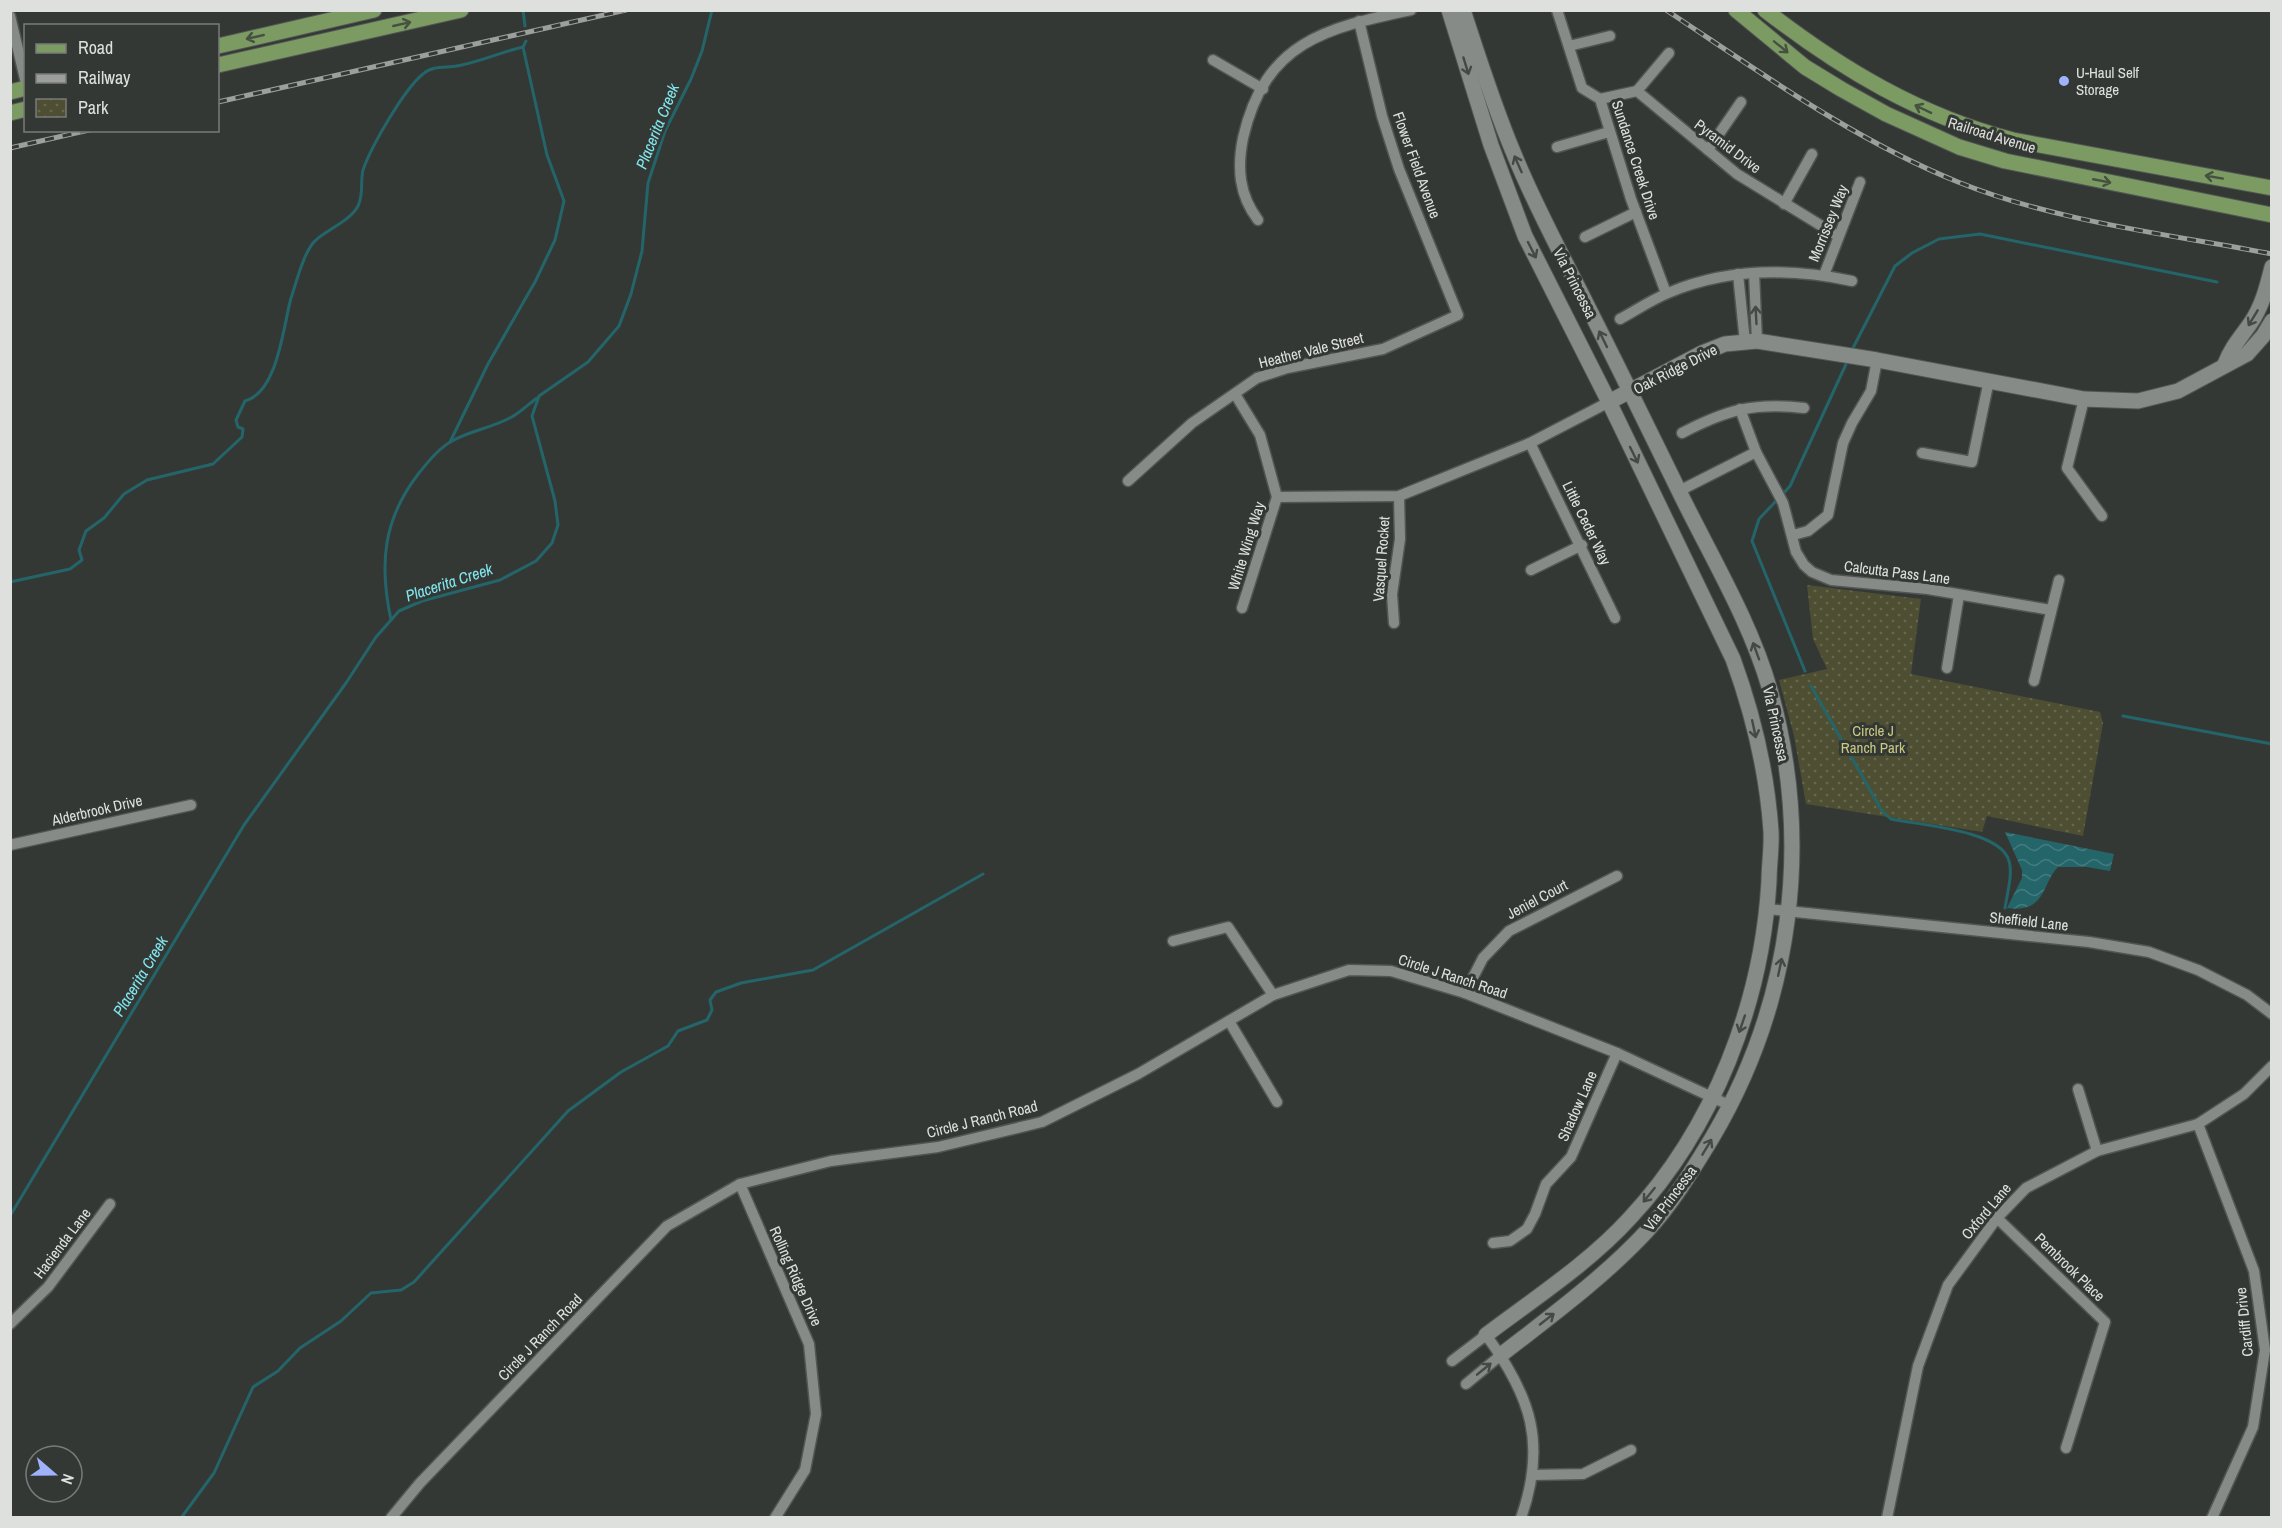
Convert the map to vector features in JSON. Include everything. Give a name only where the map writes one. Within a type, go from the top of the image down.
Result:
[{"type":"main road","points":[[219,46],[374,10]]},
{"type":"main road","points":[[219,65],[461,10]]},
{"type":"main road","name":"Railroad Avenue","points":[[1736,10],[1805,67],[1886,114],[1959,147],[2005,161],[2271,216]]},
{"type":"main road","name":"Railroad Avenue","points":[[1765,10],[1867,82],[1929,112],[1975,130],[2013,140],[2271,188]]},
{"type":"main road","points":[[286,50],[291,40],[349,25],[357,14]]},
{"type":"street","points":[[1258,220],[1245,203],[1240,180],[1240,151],[1249,114],[1276,65],[1298,47],[1324,32],[1359,21],[1411,10]]},
{"type":"street","name":"Via Princessa","points":[[1449,10],[1491,145],[1517,216],[1715,617],[1747,698],[1765,786],[1771,833],[1767,909],[1759,965],[1749,1004],[1712,1097],[1663,1178],[1630,1219],[1576,1268],[1452,1361]]},
{"type":"street","name":"Via Princessa","points":[[1463,10],[1513,153],[1535,203],[1630,391],[1752,642],[1770,691],[1791,811],[1789,910],[1781,959],[1763,1030],[1731,1106],[1672,1200],[1645,1233],[1590,1284],[1466,1384]]},
{"type":"street","name":"Sundance Creek Drive","points":[[1557,10],[1569,46],[1573,68],[1582,88],[1600,99],[1636,212],[1666,293]]},
{"type":"street","points":[[10,16],[24,75]]},
{"type":"street","name":"Flower Field Avenue","points":[[1359,21],[1382,116],[1399,169],[1458,315]]},
{"type":"street","points":[[1569,46],[1610,36]]},
{"type":"street","points":[[1600,99],[1637,91],[1668,53]]},
{"type":"street","points":[[1213,60],[1263,89]]},
{"type":"street","name":"Pyramid Drive","points":[[1637,91],[1737,174],[1838,236]]},
{"type":"street","points":[[1708,150],[1741,102]]},
{"type":"street","points":[[1557,147],[1609,132]]},
{"type":"street","points":[[1784,204],[1812,154]]},
{"type":"street","name":"Morrissey Way","points":[[1824,275],[1860,182]]},
{"type":"street","points":[[1585,237],[1636,212]]},
{"type":"street","name":"Oak Ridge Drive","points":[[2225,364],[2232,346],[2250,324],[2261,305],[2271,267]]},
{"type":"street","points":[[1620,319],[1666,293],[1716,277],[1772,271],[1824,275],[1852,281]]},
{"type":"street","points":[[1751,341],[1754,273]]},
{"type":"street","points":[[1738,274],[1751,341]]},
{"type":"street","name":"Heather Vale Street","points":[[1128,482],[1192,423],[1257,378],[1287,368],[1383,349],[1458,315]]},
{"type":"street","name":"Oak Ridge Drive","points":[[1277,497],[1399,496],[1530,443],[1702,353],[1725,344],[1751,341],[1877,360],[2084,399],[2116,401],[2156,398],[2204,379],[2225,364],[2247,354],[2263,336],[2271,321]]},
{"type":"street","points":[[1793,535],[1808,531],[1828,515],[1843,443],[1870,391],[1877,360]]},
{"type":"street","points":[[1922,453],[1972,462],[1989,380]]},
{"type":"street","name":"White Wing Way","points":[[1235,394],[1260,435],[1277,497],[1242,608]]},
{"type":"street","points":[[2084,399],[2067,468],[2102,516]]},
{"type":"street","points":[[1682,433],[1718,414],[1740,409],[1773,404],[1804,408]]},
{"type":"street","name":"Calcutta Pass Lane","points":[[1740,409],[1756,452],[1783,504],[1796,552],[1804,565],[1812,572],[1831,580],[1959,595],[2051,610]]},
{"type":"street","name":"Little Ceder Way","points":[[1530,443],[1616,618]]},
{"type":"street","points":[[1679,491],[1756,452]]},
{"type":"street","name":"Vasquel Rocket","points":[[1394,623],[1392,594],[1400,539],[1399,496]]},
{"type":"street","points":[[1531,570],[1582,545]]},
{"type":"street","points":[[2034,681],[2059,579]]},
{"type":"street","points":[[1947,668],[1959,595]]},
{"type":"street","name":"Alderbrook Drive","points":[[10,845],[191,805]]},
{"type":"street","name":"Jeniel Court","points":[[1465,993],[1483,958],[1509,931],[1617,876]]},
{"type":"street","name":"Sheffield Lane","points":[[1767,909],[2089,942],[2149,952],[2198,970],[2247,995],[2271,1014]]},
{"type":"street","points":[[1173,941],[1227,927],[1273,995]]},
{"type":"street","name":"Circle J Ranch Road","points":[[391,1518],[420,1483],[667,1226],[740,1184],[831,1161],[938,1147],[1042,1122],[1138,1074],[1273,995],[1349,970],[1391,971],[1465,993],[1617,1053],[1731,1106]]},
{"type":"street","points":[[1228,1021],[1277,1102]]},
{"type":"street","name":"Shadow Lane","points":[[1493,1243],[1510,1240],[1527,1229],[1546,1184],[1571,1157],[1617,1053]]},
{"type":"street","name":"Oxford Lane","points":[[1887,1518],[1918,1366],[1948,1285],[1997,1218],[2026,1188],[2097,1151],[2198,1124],[2244,1094],[2271,1066]]},
{"type":"street","points":[[2078,1089],[2097,1151]]},
{"type":"street","name":"Cardiff Drive","points":[[2198,1124],[2254,1271],[2265,1350],[2253,1427],[2212,1518]]},
{"type":"street","name":"Rolling Ridge Drive","points":[[740,1184],[809,1344],[814,1422],[804,1470],[775,1518]]},
{"type":"street","name":"Hacienda Lane","points":[[10,1324],[48,1287],[110,1204]]},
{"type":"street","name":"Pembrook Place","points":[[1997,1218],[2105,1322],[2066,1448]]},
{"type":"street","points":[[1486,1335],[1501,1355],[1523,1394],[1532,1427],[1532,1475],[1521,1518]]},
{"type":"street","points":[[1532,1475],[1583,1474],[1631,1450]]},
{"type":"green space","name":"Circle J Ranch Park","points":[[1807,585],[1921,599],[1911,674],[2100,712],[2103,723],[2083,836],[1987,816],[1982,832],[1806,804],[1794,736],[1779,680],[1827,669],[1813,639]]},
{"type":"water","points":[[2005,832],[2114,854],[2110,871],[2087,867],[2058,867],[2036,902],[2020,909],[2007,908],[2022,878],[2022,870]]},
{"type":"waterway","points":[[523,10],[525,26]]},
{"type":"waterway","name":"Placerita Creek","points":[[10,1216],[244,825],[346,683],[376,637],[399,611],[422,601],[500,580],[536,561],[552,543],[558,525],[555,501],[532,416],[539,396],[588,362],[619,326],[631,294],[642,251],[648,183],[665,131],[702,51],[712,10]]},
{"type":"waterway","points":[[10,582],[70,569],[82,560],[79,550],[86,531],[104,518],[124,494],[147,480],[213,464],[242,437],[243,429],[238,427],[236,420],[245,401],[256,395],[272,372],[282,341],[291,298],[308,251],[316,240],[350,216],[358,206],[363,170],[367,160],[380,133],[407,92],[415,81],[431,69],[474,62],[523,47],[526,41]]},
{"type":"waterway","points":[[450,442],[488,364],[535,282],[555,240],[564,201],[547,155],[523,47]]},
{"type":"waterway","points":[[1852,350],[1895,266],[1912,253],[1939,239],[1980,234],[2217,282]]},
{"type":"waterway","points":[[1782,495],[1790,486],[1847,362]]},
{"type":"waterway","points":[[391,620],[385,580],[387,543],[391,525],[407,490],[430,460],[447,444],[459,437],[508,419],[537,398]]},
{"type":"waterway","points":[[1777,500],[1759,519],[1752,541],[1805,671]]},
{"type":"waterway","points":[[1811,686],[1882,811],[1891,819],[1976,836],[1991,842],[2003,851],[2009,861],[2010,872],[2005,908]]},
{"type":"waterway","points":[[2123,716],[2272,744]]},
{"type":"waterway","points":[[181,1518],[214,1473],[253,1387],[278,1371],[300,1348],[341,1321],[371,1293],[401,1290],[414,1282],[568,1111],[621,1072],[668,1046],[678,1031],[707,1020],[712,1010],[710,1000],[716,992],[741,983],[813,970],[983,874]]},
{"type":"railway","points":[[219,102],[626,10]]},
{"type":"railway","points":[[1666,10],[1808,104],[1882,146],[1958,182],[1996,196],[2073,217],[2272,254]]},
{"type":"railway","points":[[10,148],[80,132]]},
{"type":"place","name":"U-Haul Self Storage","points":[[2064,81]]}]
